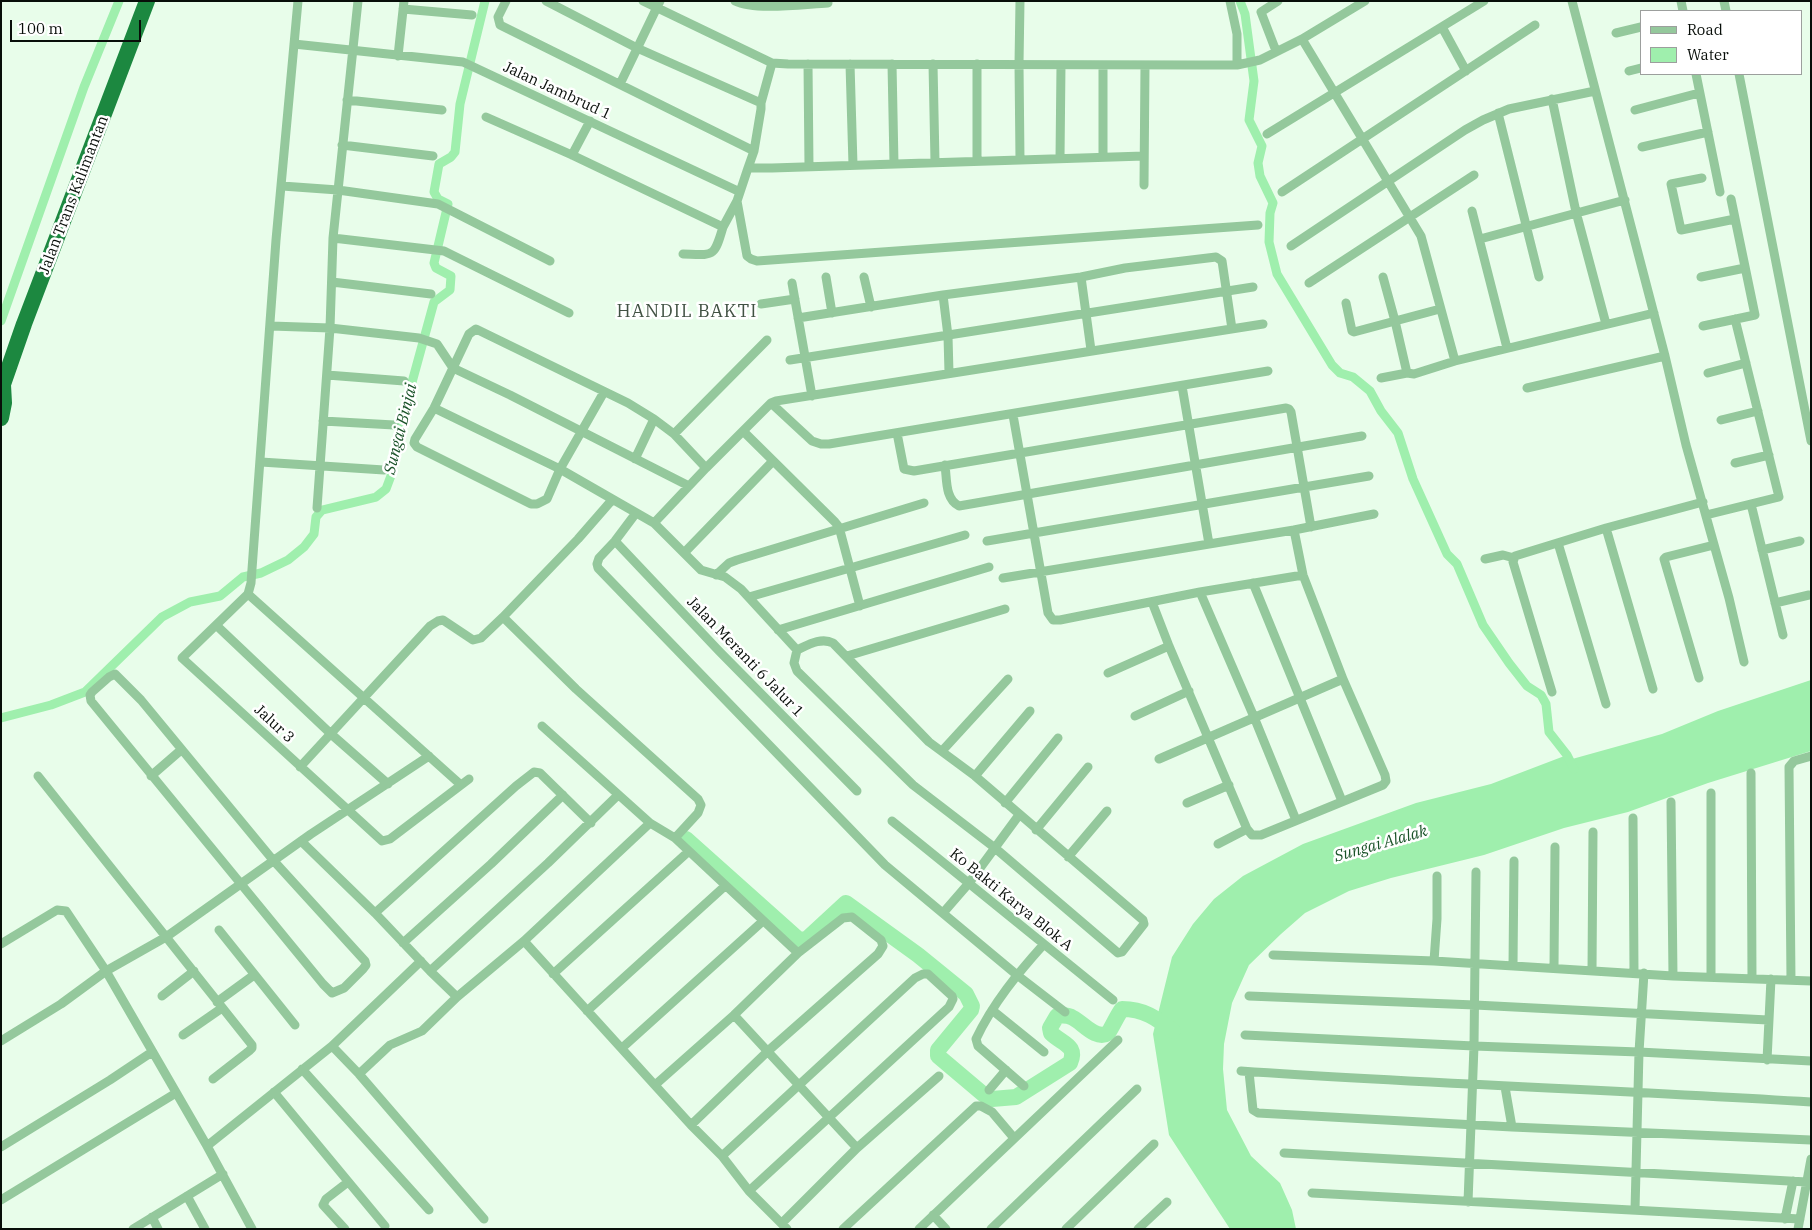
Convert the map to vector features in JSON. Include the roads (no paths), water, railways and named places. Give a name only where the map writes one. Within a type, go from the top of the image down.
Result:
[{"type":"highway","name":"Jalan Trans Kalimantan","points":[[1,361],[137,1]]},
{"type":"highway","name":"Jalan Trans Kalimantan","points":[[1,418],[4,403],[2,388],[147,1]]},
{"type":"street","points":[[298,1],[253,571],[248,594],[216,625],[331,734],[388,784]]},
{"type":"street","points":[[317,508],[330,328],[333,238],[358,1]]},
{"type":"street","points":[[506,1],[498,17],[500,25],[754,151]]},
{"type":"street","points":[[546,1],[637,48],[761,103]]},
{"type":"street","points":[[644,1],[658,4],[772,63],[1061,65],[1240,64],[1260,60],[1302,39],[1365,1]]},
{"type":"street","points":[[736,1],[741,4],[756,6],[828,3]]},
{"type":"street","points":[[1020,1],[1020,160]]},
{"type":"street","points":[[1230,1],[1237,34],[1240,64]]},
{"type":"street","points":[[1276,51],[1261,12],[1278,1]]},
{"type":"street","points":[[1266,134],[1484,1]]},
{"type":"street","points":[[1572,1],[1654,313],[1686,445],[1729,598],[1744,662]]},
{"type":"street","points":[[620,84],[658,4]]},
{"type":"street","points":[[398,56],[404,5],[472,15]]},
{"type":"street","points":[[1282,192],[1535,25]]},
{"type":"street","points":[[1442,27],[1466,71]]},
{"type":"street","points":[[1616,33],[1640,27]]},
{"type":"street","points":[[1302,39],[1421,236],[1455,361]]},
{"type":"street","name":"Jalan Jambrud 1","points":[[294,44],[463,62],[590,122],[738,196]]},
{"type":"street","points":[[682,254],[707,254],[717,249],[723,227],[738,196],[754,151],[762,109],[761,103],[772,63]]},
{"type":"street","points":[[808,64],[810,167]]},
{"type":"street","points":[[850,64],[853,165]]},
{"type":"street","points":[[892,64],[894,164]]},
{"type":"street","points":[[933,64],[936,162]]},
{"type":"street","points":[[976,64],[978,161]]},
{"type":"street","points":[[1060,158],[1061,65]]},
{"type":"street","points":[[1102,65],[1103,157]]},
{"type":"street","points":[[1144,185],[1145,65]]},
{"type":"street","points":[[1628,71],[1640,68]]},
{"type":"street","points":[[1696,75],[1720,192]]},
{"type":"street","points":[[1739,75],[1811,441]]},
{"type":"street","points":[[1291,246],[1465,130],[1498,113],[1525,104],[1595,91]]},
{"type":"street","points":[[1635,110],[1700,93]]},
{"type":"street","points":[[348,100],[442,110]]},
{"type":"street","points":[[1552,100],[1576,212],[1606,324]]},
{"type":"street","points":[[1498,113],[1539,277]]},
{"type":"street","points":[[486,117],[723,227]]},
{"type":"street","points":[[572,156],[590,122]]},
{"type":"street","points":[[1642,147],[1708,132]]},
{"type":"street","points":[[342,145],[432,156]]},
{"type":"street","points":[[748,168],[1144,156]]},
{"type":"street","points":[[1309,283],[1474,175]]},
{"type":"street","points":[[1702,178],[1672,184],[1681,230],[1735,219]]},
{"type":"street","points":[[282,186],[338,190],[438,204],[550,261]]},
{"type":"street","points":[[738,196],[747,256],[750,260],[757,261],[1258,225]]},
{"type":"street","points":[[1703,326],[1755,315],[1731,199]]},
{"type":"street","points":[[1480,238],[1624,200]]},
{"type":"street","points":[[1472,211],[1507,348]]},
{"type":"street","points":[[333,238],[444,251],[569,313]]},
{"type":"street","points":[[798,318],[943,295],[1081,277],[1125,268],[1216,257],[1222,261],[1232,329]]},
{"type":"street","points":[[1701,277],[1745,268]]},
{"type":"street","points":[[826,277],[832,314]]},
{"type":"street","points":[[864,277],[871,307]]},
{"type":"street","points":[[1081,277],[1091,350]]},
{"type":"street","points":[[1383,277],[1407,373]]},
{"type":"street","points":[[332,282],[431,294]]},
{"type":"street","points":[[792,283],[812,396]]},
{"type":"street","points":[[790,360],[1254,287]]},
{"type":"street","points":[[943,295],[948,336],[949,373]]},
{"type":"street","points":[[761,304],[795,299]]},
{"type":"street","points":[[1346,303],[1352,331],[1354,332],[1440,309]]},
{"type":"street","points":[[1381,378],[1407,373],[1414,374],[1455,361],[1654,313]]},
{"type":"street","points":[[1706,515],[1779,497],[1735,319]]},
{"type":"street","points":[[654,523],[771,403],[1091,350],[1263,324]]},
{"type":"street","points":[[271,326],[330,328],[419,338],[436,344],[453,368],[689,486]]},
{"type":"street","points":[[604,392],[560,470],[547,499],[537,504],[531,504],[415,445],[415,439],[434,408],[469,334],[476,329],[628,403],[674,434],[706,468]]},
{"type":"street","points":[[674,434],[767,340]]},
{"type":"street","points":[[1527,388],[1665,356]]},
{"type":"street","points":[[1708,373],[1746,364]]},
{"type":"street","points":[[771,403],[812,441],[829,444],[1013,415],[1268,371]]},
{"type":"street","points":[[327,375],[404,381]]},
{"type":"street","points":[[1182,386],[1209,544]]},
{"type":"street","points":[[434,408],[560,470],[654,523],[701,570],[730,580],[749,597],[797,650]]},
{"type":"street","points":[[897,433],[904,469],[914,471],[1286,408],[1291,412],[1311,527]]},
{"type":"street","points":[[1720,420],[1758,411]]},
{"type":"street","points":[[1013,415],[1048,613],[1053,620],[1253,582],[1303,575]]},
{"type":"street","points":[[635,458],[654,419]]},
{"type":"street","points":[[323,421],[394,425]]},
{"type":"street","points":[[744,432],[835,522],[839,528],[860,606]]},
{"type":"street","points":[[945,465],[949,496],[952,503],[959,506],[1362,436]]},
{"type":"street","points":[[1736,463],[1769,455]]},
{"type":"street","points":[[684,553],[773,461]]},
{"type":"street","points":[[261,462],[384,470]]},
{"type":"street","points":[[987,541],[1369,476]]},
{"type":"street","points":[[300,767],[430,626],[438,620],[443,620],[473,640],[481,638],[578,538],[612,500]]},
{"type":"street","points":[[1552,692],[1513,562],[1514,558],[1518,554],[1702,502]]},
{"type":"street","points":[[716,575],[729,563],[737,560],[924,503]]},
{"type":"street","points":[[1750,504],[1783,635]]},
{"type":"street","points":[[636,513],[615,541],[599,558],[598,568],[885,865],[1017,975],[1065,1012]]},
{"type":"street","points":[[1003,578],[1294,530],[1374,514]]},
{"type":"street","points":[[1606,528],[1653,689]]},
{"type":"street","points":[[1152,602],[1247,829],[1252,835],[1261,835],[1383,785],[1387,779],[1343,679],[1303,575],[1294,530]]},
{"type":"street","points":[[749,597],[965,535]]},
{"type":"street","name":"Jalan Meranti 6 Jalur 1","points":[[615,541],[719,651],[857,791]]},
{"type":"street","points":[[1762,550],[1800,541]]},
{"type":"street","points":[[1558,543],[1606,704]]},
{"type":"street","points":[[1700,678],[1664,559],[1714,545]]},
{"type":"street","points":[[1485,559],[1503,555],[1514,558]]},
{"type":"street","points":[[778,630],[989,567]]},
{"type":"street","points":[[1253,582],[1342,801]]},
{"type":"street","points":[[1200,592],[1296,820]]},
{"type":"street","points":[[248,594],[461,785],[468,778]]},
{"type":"street","points":[[1775,603],[1809,595]]},
{"type":"street","points":[[847,656],[1005,609]]},
{"type":"street","points":[[503,617],[576,689],[698,799],[701,809],[674,838]]},
{"type":"street","name":"Jalur 3","points":[[216,625],[182,658],[348,809],[377,838],[382,841],[390,839],[461,785]]},
{"type":"street","points":[[818,641],[830,641],[847,656],[930,742],[974,776],[1144,921],[1144,924],[1121,952],[1118,952],[995,848],[913,786],[797,671],[794,663],[797,650],[818,641]]},
{"type":"street","points":[[1108,673],[1169,646]]},
{"type":"street","points":[[115,674],[141,700],[273,860],[365,961],[366,965],[364,968],[344,988],[332,993],[152,776],[91,701],[90,695],[92,692],[115,674]]},
{"type":"street","points":[[942,751],[1008,679]]},
{"type":"street","points":[[1158,760],[1209,736],[1343,679]]},
{"type":"street","points":[[1135,716],[1189,691]]},
{"type":"street","points":[[974,776],[1030,711]]},
{"type":"street","points":[[542,726],[650,823],[674,838],[798,953]]},
{"type":"street","points":[[1005,803],[1058,738]]},
{"type":"street","points":[[152,776],[181,750]]},
{"type":"street","points":[[1,1041],[61,1004],[106,970],[166,936],[273,860],[430,756]]},
{"type":"street","points":[[1790,980],[1789,766],[1794,761],[1811,756]]},
{"type":"street","points":[[1036,830],[1088,767]]},
{"type":"street","points":[[375,913],[534,772],[540,773],[591,823]]},
{"type":"street","points":[[1751,773],[1752,978]]},
{"type":"street","points":[[38,776],[194,971],[252,1047],[212,1078]]},
{"type":"street","points":[[1187,803],[1229,785]]},
{"type":"street","points":[[1711,793],[1712,977]]},
{"type":"street","points":[[430,971],[591,823],[618,794]]},
{"type":"street","points":[[403,943],[491,864],[562,795]]},
{"type":"street","points":[[1671,802],[1673,976]]},
{"type":"street","points":[[1068,857],[1106,811]]},
{"type":"street","points":[[943,913],[969,883],[1019,814]]},
{"type":"street","points":[[1633,818],[1634,972]]},
{"type":"street","name":"Ko Bakti Karya Blok A","points":[[892,821],[1113,1000]]},
{"type":"street","points":[[359,1074],[390,1045],[422,1031],[457,997],[524,941],[650,823]]},
{"type":"street","points":[[1218,844],[1247,829]]},
{"type":"street","points":[[1592,971],[1593,832]]},
{"type":"street","points":[[301,841],[457,997]]},
{"type":"street","points":[[1554,968],[1555,847]]},
{"type":"street","points":[[554,974],[688,852]]},
{"type":"street","points":[[1513,966],[1514,861]]},
{"type":"street","points":[[1468,1202],[1475,1005],[1476,872]]},
{"type":"street","points":[[1434,962],[1437,876]]},
{"type":"street","points":[[587,1011],[725,886]]},
{"type":"street","points":[[1,944],[61,909],[66,911],[106,970],[223,1174],[252,1229]]},
{"type":"street","points":[[655,1085],[734,1015],[798,953],[843,918],[848,916],[857,920],[880,940],[883,946],[878,954],[768,1051],[691,1125]]},
{"type":"street","points":[[622,1048],[763,922]]},
{"type":"street","points":[[219,930],[295,1025]]},
{"type":"street","points":[[524,941],[691,1125],[722,1156],[749,1191],[784,1226],[857,1148],[939,1076]]},
{"type":"street","points":[[1024,1086],[976,1042],[985,1020],[1017,975],[1044,944]]},
{"type":"street","points":[[1273,955],[1634,972],[1673,976],[1811,981]]},
{"type":"street","points":[[207,1146],[332,1046],[421,961]]},
{"type":"street","points":[[162,996],[194,971]]},
{"type":"street","points":[[1635,1210],[1639,1052],[1644,973]]},
{"type":"street","points":[[722,1156],[915,978],[928,974],[952,996],[953,999],[949,1007],[749,1191]]},
{"type":"street","points":[[183,1035],[254,975]]},
{"type":"street","points":[[1767,1060],[1771,979]]},
{"type":"street","points":[[1249,996],[1768,1020]]},
{"type":"street","points":[[992,1010],[1044,1052]]},
{"type":"street","points":[[734,1015],[857,1148]]},
{"type":"street","points":[[1245,1034],[1811,1061]]},
{"type":"street","points":[[919,1229],[1118,1040]]},
{"type":"street","points":[[332,1046],[359,1074],[484,1219]]},
{"type":"street","points":[[1,1147],[152,1052]]},
{"type":"street","points":[[302,1069],[429,1210]]},
{"type":"street","points":[[989,1090],[1006,1070]]},
{"type":"street","points":[[1811,1102],[1638,1091],[1471,1085],[1245,1071],[1253,1110],[1256,1113],[1470,1125],[1811,1140]]},
{"type":"street","points":[[1505,1086],[1512,1127]]},
{"type":"street","points":[[991,1229],[1137,1089]]},
{"type":"street","points":[[274,1092],[385,1226]]},
{"type":"street","points":[[1,1200],[176,1093]]},
{"type":"street","points":[[843,1229],[976,1106],[981,1106],[992,1112],[1014,1138]]},
{"type":"street","points":[[1066,1229],[1154,1144]]},
{"type":"street","points":[[1284,1153],[1807,1182]]},
{"type":"street","points":[[1312,1193],[1785,1219],[1799,1224],[1811,1159]]},
{"type":"street","points":[[133,1229],[223,1174]]},
{"type":"street","points":[[1785,1219],[1793,1181]]},
{"type":"street","points":[[345,1229],[323,1205],[326,1199],[348,1182]]},
{"type":"street","points":[[187,1196],[205,1229]]},
{"type":"street","points":[[1138,1229],[1167,1202]]},
{"type":"street","points":[[933,1215],[946,1229]]},
{"type":"street","points":[[152,1217],[158,1229]]},
{"type":"water","name":"Sungai Alalak","points":[[1811,680],[1811,751],[1708,783],[1628,812],[1564,828],[1484,855],[1391,878],[1349,891],[1305,913],[1281,934],[1249,965],[1232,1003],[1224,1044],[1223,1069],[1227,1110],[1251,1156],[1280,1183],[1292,1210],[1296,1229],[1230,1229],[1169,1135],[1153,1034],[1172,957],[1193,924],[1214,899],[1243,876],[1303,844],[1416,803],[1491,784],[1567,755],[1565,761],[1662,734],[1718,711]]},
{"type":"waterway","points":[[1,321],[84,87],[119,1]]},
{"type":"waterway","name":"Sungai Binjai","points":[[1,718],[51,705],[85,692],[162,617],[190,602],[220,596],[243,577],[261,573],[288,560],[304,547],[314,534],[316,517],[322,510],[376,497],[386,489],[392,473],[400,426],[434,302],[450,290],[451,276],[436,268],[434,263],[448,204],[438,199],[434,192],[439,164],[451,157],[455,152],[460,104],[485,1]]},
{"type":"waterway","points":[[1240,1],[1245,14],[1254,81],[1249,120],[1262,146],[1258,163],[1260,176],[1273,203],[1270,213],[1269,242],[1277,274],[1332,365],[1340,373],[1353,377],[1370,391],[1381,411],[1398,433],[1413,479],[1447,554],[1457,564],[1483,625],[1527,686],[1541,695],[1546,704],[1549,732],[1567,755],[1574,769]]},
{"type":"waterway","points":[[686,839],[798,939],[807,939],[846,903],[918,955],[966,994],[972,1006],[971,1010],[938,1050],[938,1056],[983,1094],[992,1099],[1016,1097],[1070,1063],[1072,1057],[1070,1048],[1051,1033],[1050,1028],[1057,1016],[1071,1017],[1094,1033],[1103,1035],[1109,1032],[1122,1009],[1130,1009],[1149,1015],[1173,1031]]},
{"type":"district","name":"HANDIL BAKTI","points":[[687,312]]}]
